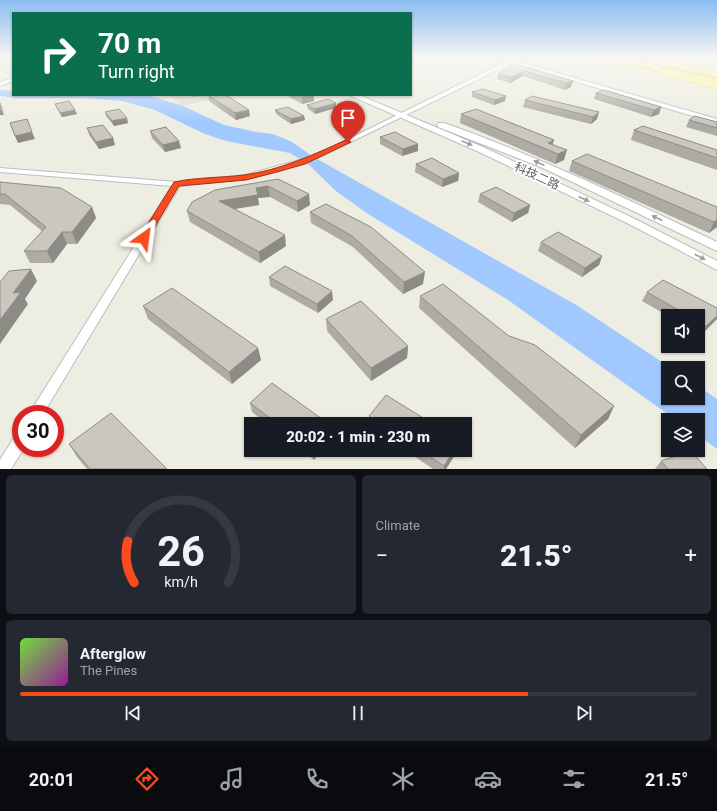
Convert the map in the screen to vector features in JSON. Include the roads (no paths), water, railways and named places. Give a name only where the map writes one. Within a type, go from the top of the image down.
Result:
[{"type":"highway","points":[[701,80],[717,84]]},
{"type":"main road","points":[[699,80],[717,84]]},
{"type":"street","points":[[0,84],[11,80]]},
{"type":"street","points":[[0,170],[54,176],[177,184],[246,177],[302,162],[348,142],[402,114],[475,80]]},
{"type":"street","points":[[576,80],[717,121]]},
{"type":"street","name":"科技二路","points":[[356,96],[402,114],[489,141],[608,194],[717,247]]},
{"type":"street","name":"科技二路","points":[[366,96],[633,222],[717,266]]},
{"type":"street","points":[[42,405],[177,184]]},
{"type":"street","points":[[3,469],[12,454]]},
{"type":"water","points":[[0,90],[12,91],[12,96],[151,96],[183,106],[224,125],[273,134],[292,142],[312,156],[578,306],[661,361],[661,405],[705,405],[705,391],[717,399],[717,449],[705,440],[705,413],[666,413],[508,300],[368,214],[336,191],[309,165],[290,153],[226,141],[205,134],[155,110],[122,101],[85,98],[16,98],[0,96]]}]
